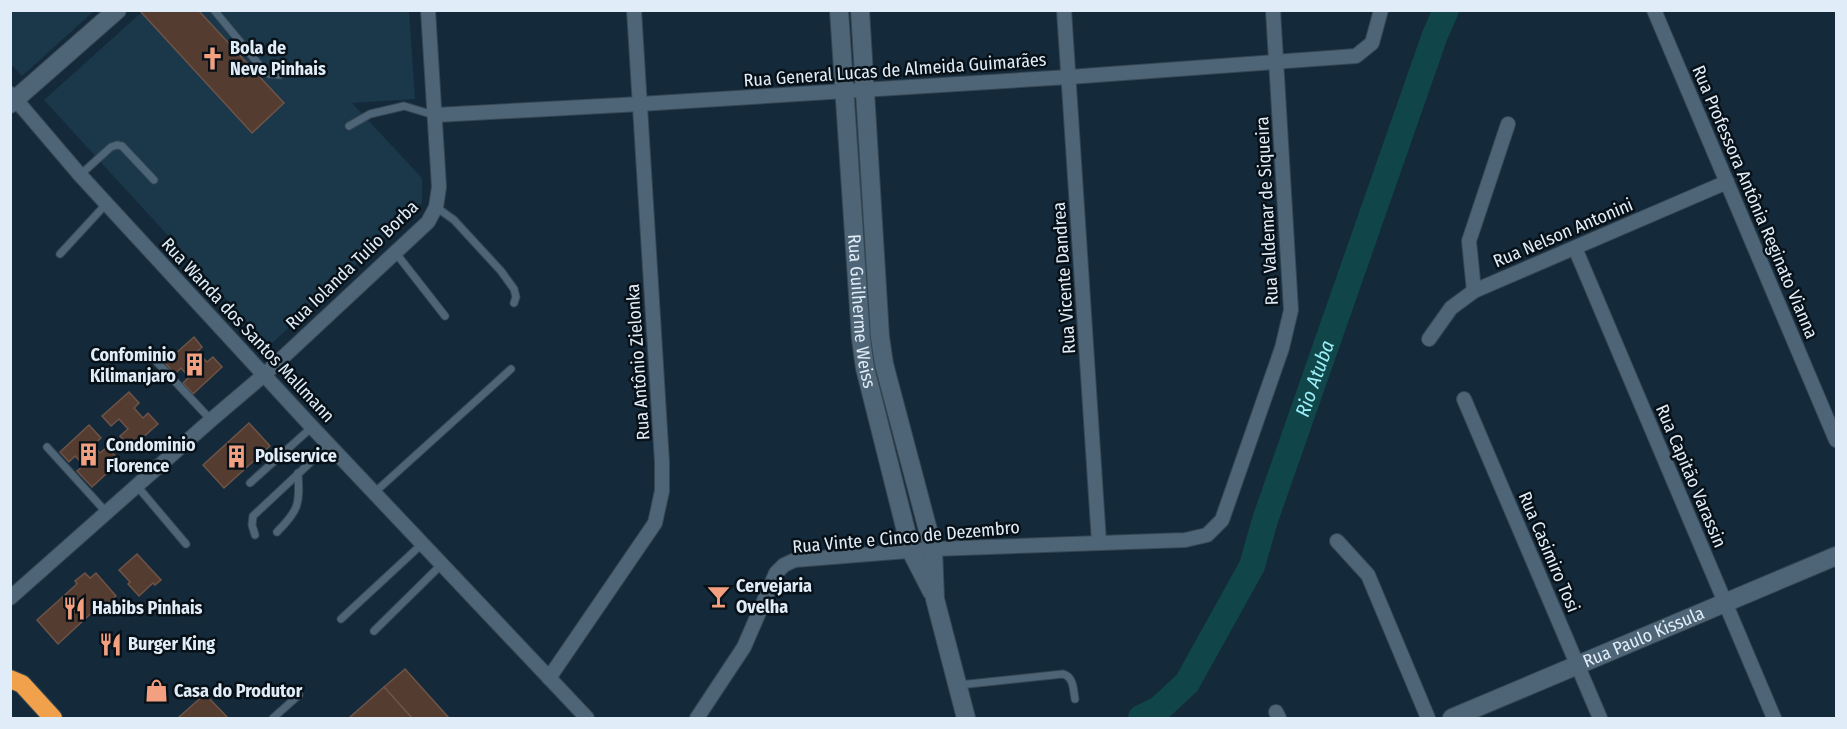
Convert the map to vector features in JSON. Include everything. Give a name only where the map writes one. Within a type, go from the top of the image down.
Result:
[{"type":"highway","points":[[14,678],[53,718]]},
{"type":"street","points":[[12,99],[117,10]]},
{"type":"street","name":"Rua Iolanda Tulio Borba","points":[[10,598],[265,375],[428,222],[436,207],[439,187],[428,10]]},
{"type":"street","name":"Rua Antônio Zielonka","points":[[549,678],[655,524],[662,491],[634,10]]},
{"type":"street","name":"Rua Guilherme Weiss","points":[[839,10],[861,339],[865,368],[911,551],[935,599]]},
{"type":"street","name":"Rua Guilherme Weiss","points":[[860,10],[880,337],[884,364],[933,549],[935,599],[966,718]]},
{"type":"street","name":"Rua Vicente Dandrea","points":[[1064,10],[1099,542]]},
{"type":"street","name":"Rua Valdemar de Siqueira","points":[[1207,535],[1222,520],[1282,348],[1292,310],[1273,10]]},
{"type":"street","name":"Rua General Lucas de Almeida Guimarães","points":[[436,115],[1069,77],[1356,56],[1372,43],[1381,10]]},
{"type":"street","name":"Rua Professora Antônia Reginato Vianna","points":[[1654,10],[1836,440]]},
{"type":"street","name":"Rua Wanda dos Santos Mallmann","points":[[12,99],[312,427],[587,718]]},
{"type":"street","points":[[1474,291],[1469,241],[1509,124]]},
{"type":"street","name":"Rua Nelson Antonini","points":[[1429,339],[1451,308],[1474,291],[1727,182]]},
{"type":"street","name":"Rua Capitão Varassin","points":[[1575,248],[1774,718]]},
{"type":"street","name":"Rua Casimiro Tosi","points":[[1464,399],[1600,718]]},
{"type":"street","name":"Rua Vinte e Cinco de Dezembro","points":[[698,718],[744,647],[776,573],[784,565],[795,560],[933,549],[1185,540],[1207,535]]},
{"type":"street","points":[[1337,541],[1368,575],[1428,718]]},
{"type":"street","name":"Rua Paulo Kissula","points":[[1452,718],[1836,556]]},
{"type":"lane","points":[[214,10],[261,67],[270,74],[280,75],[293,66]]},
{"type":"lane","points":[[349,126],[370,114],[404,106],[436,115]]},
{"type":"lane","points":[[80,175],[111,147],[117,145],[122,146],[154,180]]},
{"type":"lane","points":[[60,254],[107,203]]},
{"type":"lane","points":[[436,207],[454,220],[501,271],[513,287],[516,297],[514,303]]},
{"type":"lane","points":[[394,252],[445,316]]},
{"type":"lane","points":[[155,360],[211,420]]},
{"type":"lane","points":[[374,493],[511,369]]},
{"type":"lane","points":[[250,483],[312,427]]},
{"type":"lane","points":[[255,534],[252,525],[253,516],[329,445]]},
{"type":"lane","points":[[47,447],[107,513]]},
{"type":"lane","points":[[277,532],[291,518],[298,505],[298,473]]},
{"type":"lane","points":[[137,486],[186,544]]},
{"type":"lane","points":[[341,619],[422,544]]},
{"type":"lane","points":[[374,631],[441,565]]},
{"type":"lane","points":[[957,686],[1063,674],[1068,675],[1071,679],[1075,699]]},
{"type":"lane","points":[[273,718],[299,695]]},
{"type":"shaded area","points":[[11,10],[94,11],[22,76],[11,64]]},
{"type":"shaded area","points":[[143,11],[409,11],[415,99],[352,103],[422,178],[422,203],[269,346],[44,100]]},
{"type":"building","name":"Bola de Neve Pinhais","points":[[143,10],[198,10],[284,103],[252,133],[141,12]]},
{"type":"building","name":"Confominio Kilimanjaro","points":[[194,337],[202,347],[197,352],[207,362],[213,357],[222,367],[193,394],[183,383],[189,377],[181,368],[175,374],[165,363]]},
{"type":"building","points":[[129,392],[139,403],[134,408],[143,418],[148,413],[158,424],[131,448],[120,436],[128,429],[119,419],[111,426],[102,416]]},
{"type":"building","name":"Poliservice","points":[[249,423],[270,446],[224,488],[203,465]]},
{"type":"building","name":"Condominio Florence","points":[[89,425],[101,438],[93,445],[100,453],[107,447],[120,461],[92,487],[77,471],[84,465],[75,456],[69,462],[60,452]]},
{"type":"building","points":[[137,554],[161,580],[155,585],[153,583],[139,596],[119,570]]},
{"type":"building","name":"Habibs Pinhais","points":[[85,573],[90,578],[96,573],[116,596],[102,609],[99,606],[58,644],[37,620],[77,584],[75,581]]},
{"type":"building","points":[[405,669],[449,718],[412,718],[384,687]]},
{"type":"building","points":[[384,687],[412,718],[349,718]]},
{"type":"building","points":[[205,694],[228,718],[178,718]]},
{"type":"waterway","name":"Rio Atuba","points":[[1141,718],[1159,709],[1187,683],[1252,566],[1265,520],[1435,35],[1446,10]]},
{"type":"place","name":"Bola de Neve Pinhais","points":[[212,58]]},
{"type":"place","name":"Confominio Kilimanjaro","points":[[194,365]]},
{"type":"place","name":"Condominio Florence","points":[[88,455]]},
{"type":"place","name":"Poliservice","points":[[237,456]]},
{"type":"place","name":"Cervejaria Ovelha","points":[[718,596]]},
{"type":"place","name":"Habibs Pinhais","points":[[74,608]]},
{"type":"place","name":"Burger King","points":[[110,644]]},
{"type":"place","name":"Casa do Produtor","points":[[156,691]]}]
